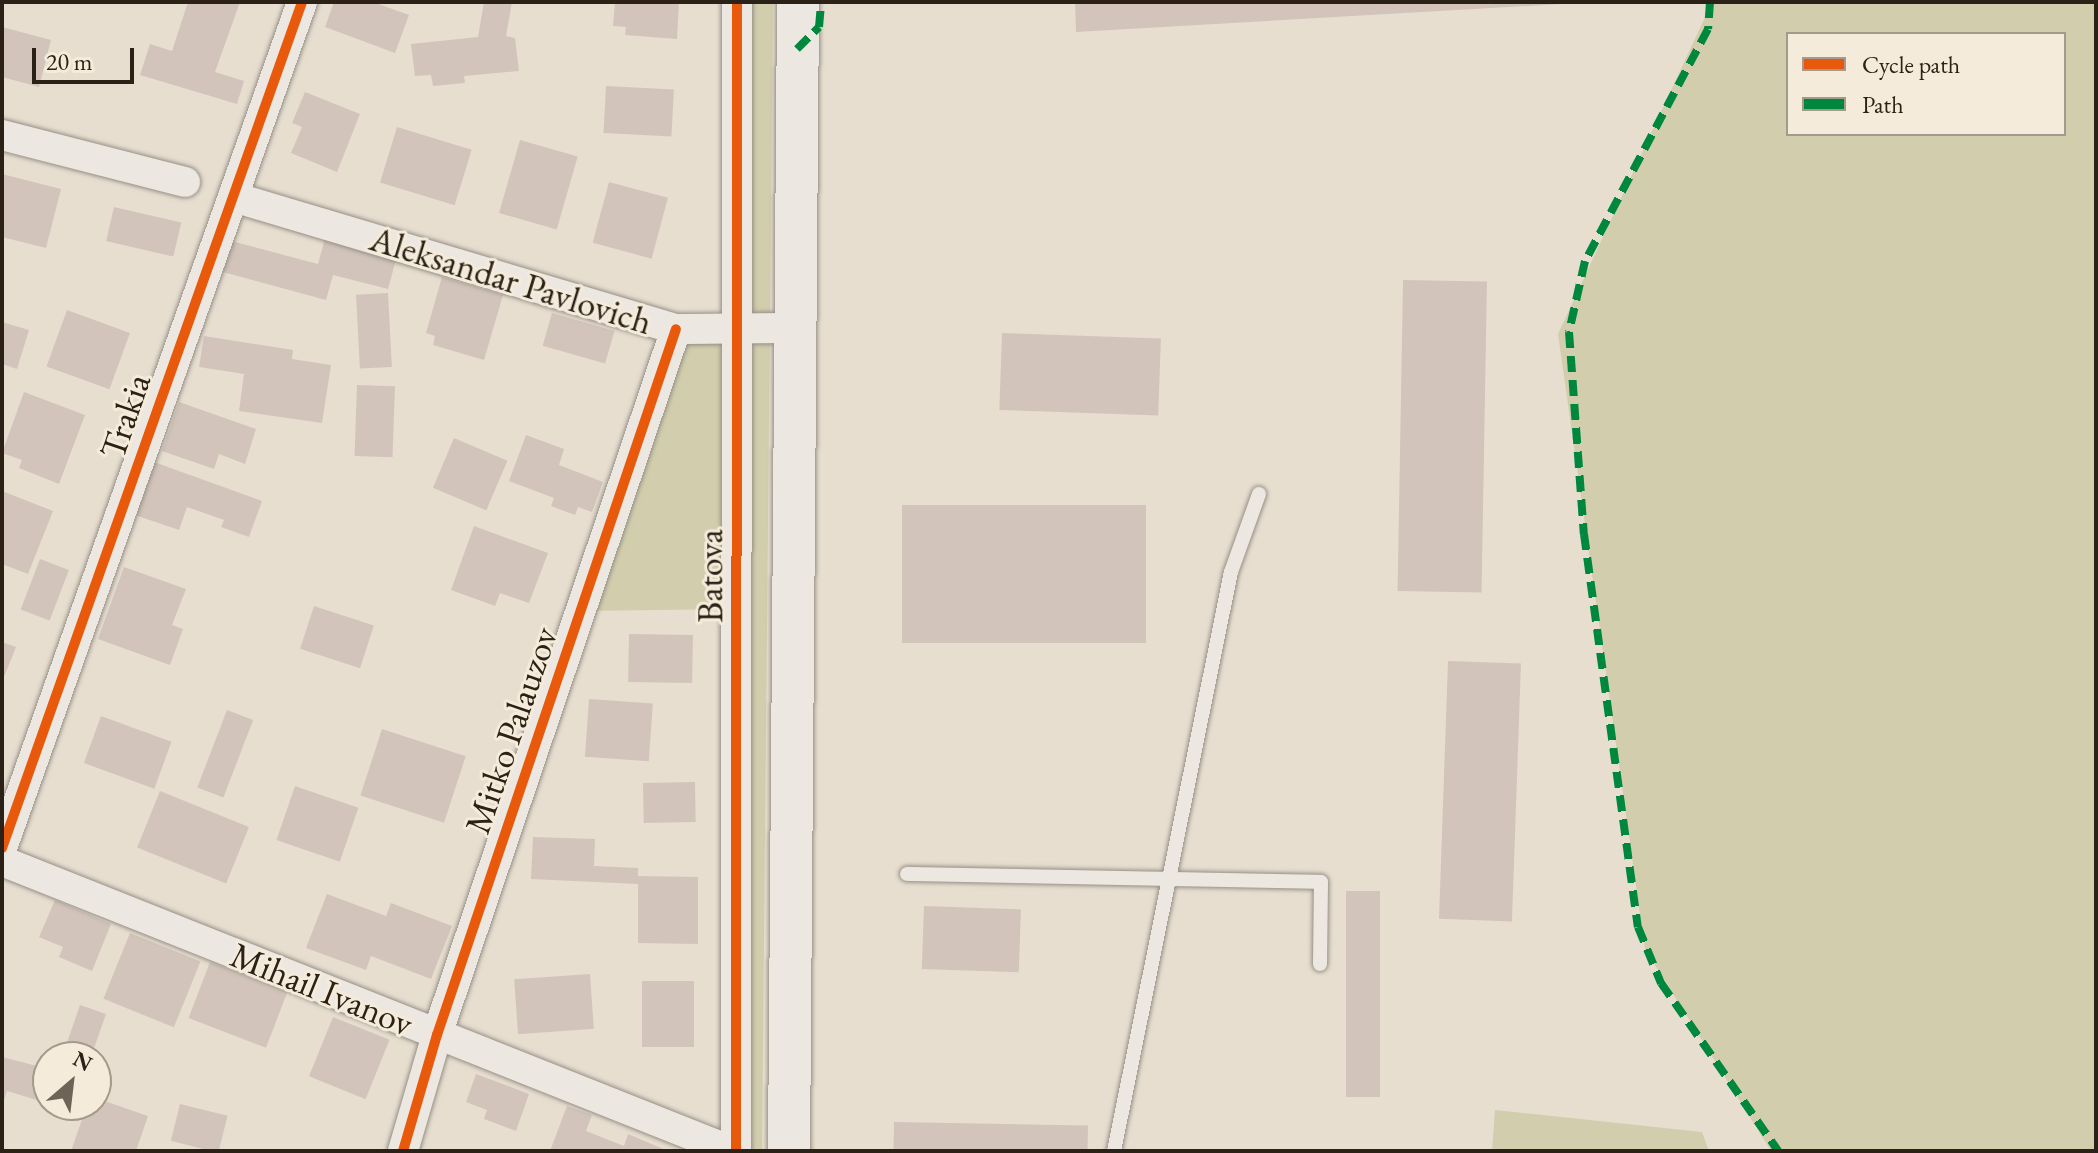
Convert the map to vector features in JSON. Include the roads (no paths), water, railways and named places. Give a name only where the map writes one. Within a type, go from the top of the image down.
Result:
[{"type":"main road","points":[[789,1151],[798,2]]},
{"type":"street","name":"Trakia","points":[[2,848],[302,2]]},
{"type":"street","name":"Batova","points":[[734,1151],[739,329],[737,2]]},
{"type":"street","points":[[2,135],[185,182]]},
{"type":"street","name":"Aleksandar Pavlovich","points":[[233,197],[676,329],[794,328]]},
{"type":"street","name":"Mitko Palauzov","points":[[403,1151],[437,1035],[676,329]]},
{"type":"street","name":"Mihail Ivanov","points":[[2,861],[734,1151]]},
{"type":"lane","points":[[1114,1151],[1231,572],[1259,494]]},
{"type":"lane","points":[[907,874],[1321,882],[1320,964]]}]
